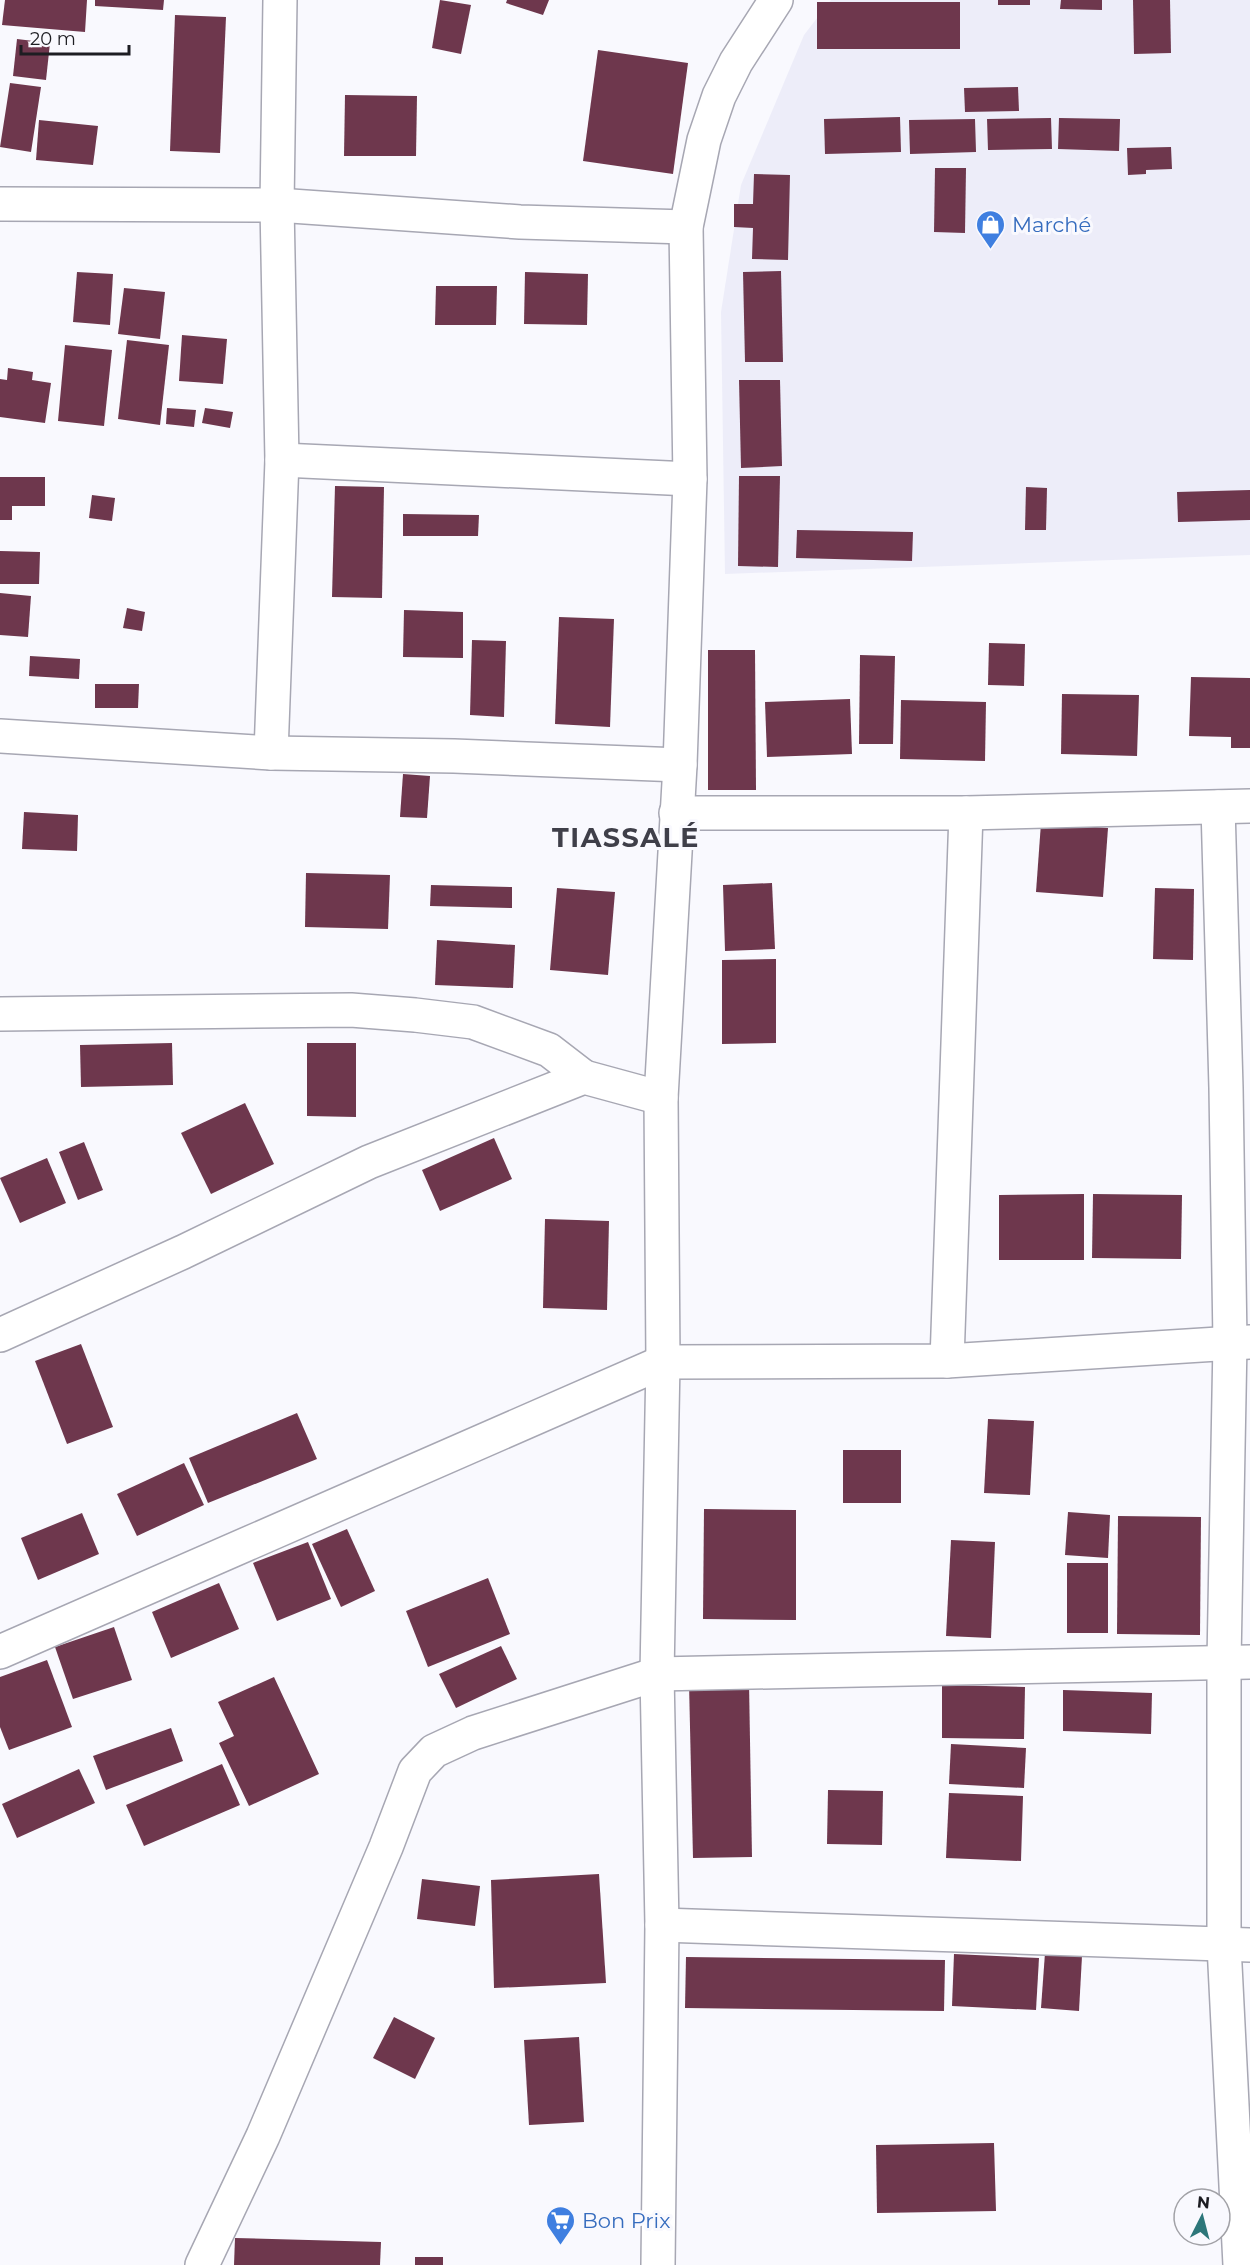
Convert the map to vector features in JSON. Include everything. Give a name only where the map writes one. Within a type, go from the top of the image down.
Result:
[{"type":"street","points":[[271,753],[282,460],[277,205],[280,0]]},
{"type":"street","points":[[658,2265],[662,1925],[657,1674],[663,1362],[661,1098],[680,765],[690,479],[686,227],[704,140],[719,96],[736,62],[776,0]]},
{"type":"street","points":[[0,204],[277,205],[520,222],[686,227]]},
{"type":"street","points":[[282,460],[690,479]]},
{"type":"street","points":[[0,736],[271,753],[454,756],[680,765]]},
{"type":"street","points":[[676,813],[966,813],[1250,806]]},
{"type":"street","points":[[1218,807],[1238,1088],[1240,1342],[1237,1945],[1240,2265]]},
{"type":"street","points":[[946,1361],[966,813]]},
{"type":"street","points":[[0,1014],[351,1010],[473,1022],[549,1050],[584,1077],[661,1098]]},
{"type":"street","points":[[0,1335],[183,1252],[369,1162],[584,1077]]},
{"type":"street","points":[[0,1652],[663,1362],[946,1361],[1240,1342]]},
{"type":"street","points":[[202,2265],[263,2136],[386,1846],[415,1771],[434,1751],[473,1733],[657,1674],[1237,1662]]},
{"type":"street","points":[[662,1925],[1237,1945]]},
{"type":"shaded area","name":"Marché","points":[[831,0],[1250,0],[1250,555],[725,574],[721,312],[741,185],[804,35]]},
{"type":"building","points":[[5,0],[87,0],[85,32],[2,25]]},
{"type":"building","points":[[95,0],[164,0],[163,10],[95,6]]},
{"type":"building","points":[[440,0],[471,5],[461,54],[432,48]]},
{"type":"building","points":[[507,0],[549,0],[543,15],[506,3]]},
{"type":"building","points":[[998,0],[1030,0],[1030,5],[998,5]]},
{"type":"building","points":[[1061,0],[1102,0],[1102,10],[1060,9]]},
{"type":"building","points":[[1133,0],[1170,0],[1171,53],[1134,54]]},
{"type":"building","points":[[817,2],[960,2],[960,49],[817,49]]},
{"type":"building","points":[[175,15],[226,17],[220,153],[170,151]]},
{"type":"building","points":[[17,39],[50,43],[46,80],[13,76]]},
{"type":"building","points":[[598,50],[688,63],[673,174],[583,161]]},
{"type":"building","points":[[10,83],[41,87],[31,152],[0,147]]},
{"type":"building","points":[[1018,87],[1019,111],[965,112],[964,88]]},
{"type":"building","points":[[345,95],[417,96],[416,156],[344,156]]},
{"type":"building","points":[[900,117],[901,152],[825,154],[824,119]]},
{"type":"building","points":[[1051,118],[1052,149],[988,150],[987,119]]},
{"type":"building","points":[[1059,118],[1120,119],[1119,151],[1058,149]]},
{"type":"building","points":[[975,119],[976,152],[910,154],[909,120]]},
{"type":"building","points":[[39,120],[98,126],[93,165],[36,160]]},
{"type":"building","points":[[1171,147],[1172,169],[1146,170],[1146,174],[1128,175],[1127,148]]},
{"type":"building","points":[[935,168],[966,168],[965,233],[934,232]]},
{"type":"building","points":[[754,174],[790,175],[788,260],[752,259],[753,228],[734,227],[734,204],[753,204]]},
{"type":"building","points":[[781,271],[783,362],[745,362],[743,272]]},
{"type":"building","points":[[77,272],[113,274],[110,325],[73,322]]},
{"type":"building","points":[[525,272],[588,274],[587,325],[524,324]]},
{"type":"building","points":[[436,286],[497,286],[496,325],[435,325]]},
{"type":"building","points":[[124,288],[165,292],[160,339],[118,334]]},
{"type":"building","points":[[182,335],[227,339],[223,384],[179,381]]},
{"type":"building","points":[[127,340],[169,345],[160,425],[118,419]]},
{"type":"building","points":[[65,345],[112,350],[104,426],[58,421]]},
{"type":"building","points":[[8,368],[33,372],[32,380],[51,383],[45,423],[0,417],[0,379],[7,380]]},
{"type":"building","points":[[739,380],[780,380],[782,466],[741,468]]},
{"type":"building","points":[[167,408],[196,410],[194,427],[166,424]]},
{"type":"building","points":[[205,408],[233,412],[230,428],[202,423]]},
{"type":"building","points":[[739,476],[780,476],[778,567],[738,566]]},
{"type":"building","points":[[0,477],[45,477],[45,506],[12,506],[12,520],[0,520]]},
{"type":"building","points":[[335,486],[384,487],[382,598],[332,597]]},
{"type":"building","points":[[1026,487],[1047,488],[1046,530],[1025,530]]},
{"type":"building","points":[[1250,490],[1250,520],[1178,522],[1177,492]]},
{"type":"building","points":[[92,495],[115,498],[112,521],[89,518]]},
{"type":"building","points":[[403,514],[479,515],[478,536],[403,536]]},
{"type":"building","points":[[797,530],[913,532],[912,561],[796,558]]},
{"type":"building","points":[[0,551],[40,552],[39,584],[0,584]]},
{"type":"building","points":[[0,593],[31,596],[28,637],[0,635]]},
{"type":"building","points":[[127,608],[145,612],[142,631],[123,628]]},
{"type":"building","points":[[404,610],[463,612],[463,658],[403,657]]},
{"type":"building","points":[[559,617],[614,619],[610,727],[555,724]]},
{"type":"building","points":[[472,640],[506,641],[504,717],[470,715]]},
{"type":"building","points":[[989,643],[1025,644],[1024,686],[988,685]]},
{"type":"building","points":[[708,650],[755,650],[756,790],[708,790]]},
{"type":"building","points":[[860,655],[895,656],[893,744],[859,744]]},
{"type":"building","points":[[30,656],[80,659],[79,679],[29,676]]},
{"type":"building","points":[[1191,677],[1250,678],[1250,748],[1231,748],[1231,737],[1189,736]]},
{"type":"building","points":[[95,684],[139,684],[138,708],[95,708]]},
{"type":"building","points":[[1062,694],[1139,695],[1137,756],[1061,754]]},
{"type":"building","points":[[850,699],[852,754],[767,757],[765,702]]},
{"type":"building","points":[[901,700],[986,702],[985,761],[900,759]]},
{"type":"building","points":[[403,774],[430,776],[427,818],[400,817]]},
{"type":"building","points":[[24,812],[78,815],[77,851],[22,849]]},
{"type":"building","points":[[1041,823],[1108,828],[1103,897],[1036,892]]},
{"type":"building","points":[[306,873],[390,875],[388,929],[305,927]]},
{"type":"building","points":[[772,883],[775,949],[725,951],[723,885]]},
{"type":"building","points":[[431,885],[512,887],[512,908],[430,906]]},
{"type":"building","points":[[557,888],[615,892],[608,975],[550,970]]},
{"type":"building","points":[[1155,888],[1194,889],[1193,960],[1153,959]]},
{"type":"building","points":[[437,940],[515,945],[513,988],[435,985]]},
{"type":"building","points":[[776,959],[776,1043],[722,1044],[722,960]]},
{"type":"building","points":[[172,1043],[173,1085],[81,1087],[80,1045]]},
{"type":"building","points":[[307,1043],[356,1043],[356,1117],[307,1116]]},
{"type":"building","points":[[245,1103],[274,1164],[211,1194],[181,1133]]},
{"type":"building","points":[[494,1138],[512,1179],[440,1211],[422,1170]]},
{"type":"building","points":[[84,1142],[103,1190],[78,1200],[59,1152]]},
{"type":"building","points":[[47,1158],[66,1203],[20,1223],[0,1178]]},
{"type":"building","points":[[1084,1194],[1084,1260],[999,1260],[999,1195]]},
{"type":"building","points":[[1093,1194],[1182,1195],[1181,1259],[1092,1258]]},
{"type":"building","points":[[545,1219],[609,1221],[607,1310],[543,1308]]},
{"type":"building","points":[[81,1344],[113,1427],[67,1444],[35,1361]]},
{"type":"building","points":[[297,1413],[317,1459],[208,1503],[189,1458]]},
{"type":"building","points":[[988,1419],[1034,1421],[1030,1495],[984,1493]]},
{"type":"building","points":[[843,1450],[901,1450],[901,1503],[843,1503]]},
{"type":"building","points":[[184,1463],[204,1505],[137,1536],[117,1494]]},
{"type":"building","points":[[704,1509],[796,1510],[796,1620],[703,1619]]},
{"type":"building","points":[[1068,1512],[1110,1515],[1108,1558],[1065,1555]]},
{"type":"building","points":[[82,1513],[99,1554],[38,1580],[21,1538]]},
{"type":"building","points":[[1118,1516],[1201,1517],[1200,1635],[1117,1634]]},
{"type":"building","points":[[347,1529],[375,1591],[341,1607],[312,1544]]},
{"type":"building","points":[[951,1540],[995,1542],[991,1638],[946,1636]]},
{"type":"building","points":[[308,1542],[331,1599],[277,1621],[253,1563]]},
{"type":"building","points":[[1067,1563],[1108,1563],[1108,1633],[1067,1633]]},
{"type":"building","points":[[488,1578],[510,1634],[428,1667],[406,1611]]},
{"type":"building","points":[[219,1583],[239,1629],[171,1658],[152,1612]]},
{"type":"building","points":[[114,1627],[132,1680],[73,1699],[55,1647]]},
{"type":"building","points":[[501,1646],[517,1679],[456,1708],[439,1674]]},
{"type":"building","points":[[47,1660],[72,1727],[9,1750],[0,1727],[0,1677]]},
{"type":"building","points":[[274,1677],[319,1774],[249,1806],[219,1743],[234,1736],[218,1702]]},
{"type":"building","points":[[749,1682],[752,1857],[693,1858],[689,1683]]},
{"type":"building","points":[[942,1685],[1025,1687],[1024,1739],[942,1738]]},
{"type":"building","points":[[1063,1690],[1152,1693],[1151,1734],[1063,1731]]},
{"type":"building","points":[[171,1728],[183,1761],[106,1790],[93,1756]]},
{"type":"building","points":[[951,1744],[1026,1748],[1024,1788],[949,1784]]},
{"type":"building","points":[[222,1764],[240,1805],[144,1846],[126,1805]]},
{"type":"building","points":[[79,1769],[95,1803],[17,1838],[2,1804]]},
{"type":"building","points":[[828,1790],[883,1791],[882,1845],[827,1844]]},
{"type":"building","points":[[949,1793],[1023,1796],[1021,1861],[946,1858]]},
{"type":"building","points":[[599,1874],[606,1983],[494,1988],[491,1880]]},
{"type":"building","points":[[422,1879],[480,1886],[475,1926],[417,1919]]},
{"type":"building","points":[[1045,1953],[1082,1956],[1079,2011],[1041,2008]]},
{"type":"building","points":[[954,1954],[1039,1958],[1036,2010],[952,2006]]},
{"type":"building","points":[[686,1957],[945,1960],[944,2011],[685,2008]]},
{"type":"building","points":[[394,2017],[435,2038],[415,2079],[373,2058]]},
{"type":"building","points":[[579,2037],[584,2122],[529,2125],[524,2040]]},
{"type":"building","points":[[994,2143],[996,2211],[877,2213],[876,2145]]},
{"type":"building","points":[[235,2238],[381,2242],[380,2265],[234,2265]]},
{"type":"building","points":[[415,2257],[443,2257],[443,2265],[415,2265]]},
{"type":"place","name":"Marché","points":[[991,250]]},
{"type":"place","name":"Bon Prix","points":[[561,2246]]},
{"type":"district","name":"TIASSALÉ","points":[[626,837]]}]
